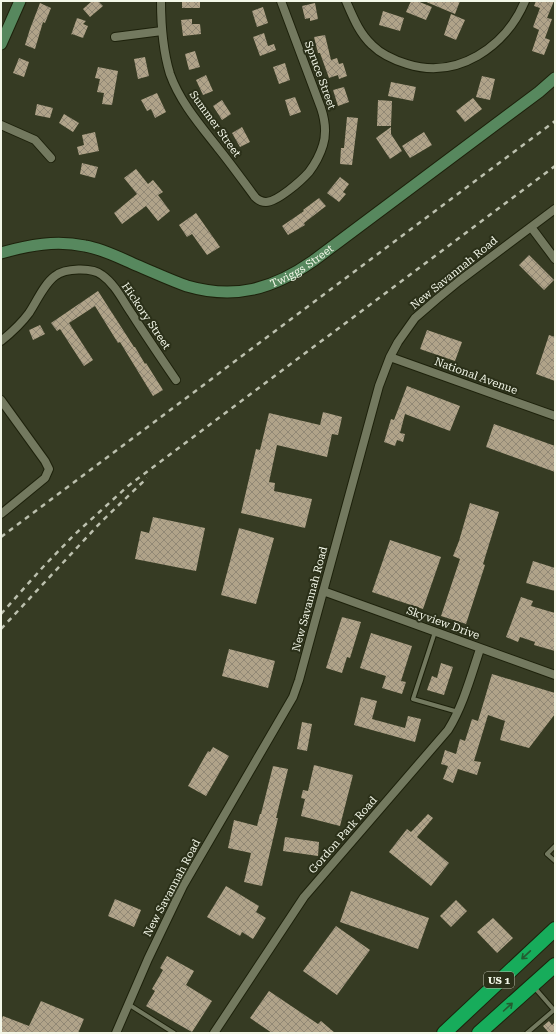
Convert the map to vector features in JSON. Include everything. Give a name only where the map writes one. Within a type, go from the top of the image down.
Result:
[{"type":"highway","name":"US 1","points":[[444,1033],[555,929]]},
{"type":"highway","name":"US 1","points":[[479,1033],[555,965]]},
{"type":"main road","points":[[1,44],[20,1]]},
{"type":"main road","name":"Twiggs Street","points":[[1,253],[36,244],[72,244],[98,250],[178,282],[206,290],[236,292],[267,286],[293,274],[313,260],[539,92],[555,78]]},
{"type":"street","name":"Summer Street","points":[[161,1],[162,31],[170,73],[182,98],[190,112],[255,197],[260,202],[263,202]]},
{"type":"street","name":"Spruce Street","points":[[263,202],[276,199],[306,175],[314,165],[325,137],[324,120],[321,108],[281,1]]},
{"type":"street","points":[[346,1],[358,28],[368,41],[379,51],[399,62],[411,66],[432,69],[452,67],[478,57],[492,46],[514,22],[525,1]]},
{"type":"street","points":[[115,37],[162,31]]},
{"type":"street","points":[[1,125],[35,140],[51,158]]},
{"type":"street","name":"New Savannah Road","points":[[116,1033],[160,931],[183,886],[293,697],[299,680],[379,386],[390,357],[407,328],[424,309],[555,209]]},
{"type":"street","points":[[531,227],[555,259]]},
{"type":"street","name":"Hickory Street","points":[[1,341],[11,333],[28,314],[47,285],[57,274],[83,269],[92,271],[103,275],[117,291],[176,380]]},
{"type":"street","name":"National Avenue","points":[[390,357],[555,416]]},
{"type":"street","points":[[1,401],[45,461],[49,469],[45,478],[1,514]]},
{"type":"street","name":"Skyview Drive","points":[[323,591],[555,676]]},
{"type":"street","name":"Gordon Park Road","points":[[214,1033],[304,897],[440,740],[454,721],[480,649]]},
{"type":"lane","points":[[434,632],[413,699],[458,712]]},
{"type":"lane","points":[[555,846],[547,854],[555,861]]},
{"type":"lane","points":[[527,1033],[554,1010],[532,985]]},
{"type":"lane","points":[[128,1004],[174,1033]]},
{"type":"building","points":[[92,1],[98,1],[103,6],[90,17],[83,9]]},
{"type":"building","points":[[182,1],[200,1],[200,8],[182,8]]},
{"type":"building","points":[[411,1],[417,1],[432,7],[426,20],[406,12]]},
{"type":"building","points":[[424,1],[460,1],[455,14]]},
{"type":"building","points":[[536,1],[554,1],[547,18],[552,19],[545,38],[550,40],[544,55],[532,51],[539,30],[533,27],[540,8],[534,6]]},
{"type":"building","points":[[40,3],[51,8],[45,23],[43,22],[35,49],[25,45]]},
{"type":"building","points":[[315,3],[318,19],[310,21],[310,18],[305,19],[302,6]]},
{"type":"building","points":[[263,7],[268,23],[257,27],[252,11]]},
{"type":"building","points":[[383,11],[404,18],[400,31],[379,25]]},
{"type":"building","points":[[451,14],[465,20],[456,40],[444,35]]},
{"type":"building","points":[[77,18],[86,21],[83,24],[88,26],[83,38],[72,34],[71,35]]},
{"type":"building","points":[[192,19],[192,24],[200,24],[201,34],[183,36],[181,20]]},
{"type":"building","points":[[264,33],[268,46],[274,44],[276,50],[260,56],[253,37]]},
{"type":"building","points":[[325,35],[331,60],[337,58],[339,64],[343,63],[347,76],[339,79],[338,75],[329,78],[320,53],[318,53],[314,37]]},
{"type":"building","points":[[195,51],[200,67],[189,70],[185,54]]},
{"type":"building","points":[[145,57],[149,76],[138,79],[134,59]]},
{"type":"building","points":[[19,58],[29,62],[24,77],[13,73]]},
{"type":"building","points":[[285,63],[290,80],[279,84],[273,67]]},
{"type":"building","points":[[98,67],[118,71],[112,105],[102,104],[104,93],[97,92],[100,79],[95,78]]},
{"type":"building","points":[[206,75],[213,91],[203,95],[196,80]]},
{"type":"building","points":[[482,76],[495,79],[490,100],[476,97]]},
{"type":"building","points":[[391,82],[416,87],[413,101],[388,96]]},
{"type":"building","points":[[344,87],[349,102],[338,106],[333,90]]},
{"type":"building","points":[[157,93],[166,112],[155,118],[151,109],[147,111],[141,100]]},
{"type":"building","points":[[295,97],[301,112],[290,116],[285,100]]},
{"type":"building","points":[[473,98],[482,109],[465,122],[456,111]]},
{"type":"building","points":[[222,100],[231,114],[222,120],[213,106]]},
{"type":"building","points":[[378,100],[392,101],[391,126],[377,126]]},
{"type":"building","points":[[37,104],[53,108],[50,118],[35,115]]},
{"type":"building","points":[[64,114],[79,123],[73,132],[59,123]]},
{"type":"building","points":[[347,117],[358,118],[352,165],[340,164],[341,148],[344,148]]},
{"type":"building","points":[[242,127],[250,142],[240,147],[232,133]]},
{"type":"building","points":[[391,127],[391,134],[402,151],[390,159],[376,138]]},
{"type":"building","points":[[95,132],[99,151],[79,155],[77,147],[84,145],[82,135]]},
{"type":"building","points":[[424,132],[432,145],[410,158],[402,146]]},
{"type":"building","points":[[82,163],[98,167],[95,178],[80,174]]},
{"type":"building","points":[[136,169],[148,184],[153,180],[163,192],[158,195],[170,211],[158,221],[146,206],[122,224],[114,213],[137,194],[124,178]]},
{"type":"building","points":[[340,177],[349,184],[343,192],[346,194],[339,202],[327,193]]},
{"type":"building","points":[[319,198],[326,206],[304,223],[305,225],[288,235],[282,226],[304,211],[303,210]]},
{"type":"building","points":[[196,213],[220,247],[207,255],[192,234],[187,237],[179,225]]},
{"type":"building","points":[[529,255],[554,280],[544,290],[519,265]]},
{"type":"building","points":[[98,291],[163,390],[153,396],[120,342],[118,343],[95,306],[69,323],[93,360],[84,366],[60,329],[57,331],[51,323]]},
{"type":"building","points":[[40,325],[45,334],[33,340],[29,330]]},
{"type":"building","points":[[427,330],[462,342],[455,361],[420,349]]},
{"type":"building","points":[[549,335],[555,337],[555,381],[536,374]]},
{"type":"building","points":[[407,386],[460,406],[450,431],[405,414],[400,433],[405,434],[403,442],[397,440],[395,446],[384,442],[391,419],[394,420]]},
{"type":"building","points":[[323,412],[342,417],[338,435],[332,434],[327,457],[277,445],[269,482],[275,483],[274,491],[312,499],[305,528],[241,513],[256,449],[260,450],[269,413],[320,425]]},
{"type":"building","points":[[494,424],[555,446],[555,472],[486,447]]},
{"type":"building","points":[[470,503],[499,512],[483,564],[485,565],[466,624],[441,616],[460,559],[453,556]]},
{"type":"building","points":[[153,517],[205,528],[196,571],[135,559],[141,531],[149,533]]},
{"type":"building","points":[[239,528],[274,538],[256,604],[221,595]]},
{"type":"building","points":[[390,540],[441,557],[423,609],[372,592]]},
{"type":"building","points":[[533,561],[555,568],[555,591],[526,583]]},
{"type":"building","points":[[521,597],[533,601],[531,606],[555,613],[555,651],[534,645],[535,642],[520,637],[518,642],[506,637]]},
{"type":"building","points":[[342,617],[361,622],[350,658],[347,657],[342,673],[326,668]]},
{"type":"building","points":[[371,633],[412,646],[401,681],[406,682],[402,694],[382,688],[386,676],[360,668]]},
{"type":"building","points":[[229,649],[275,661],[268,688],[222,676]]},
{"type":"building","points":[[441,663],[453,667],[444,695],[427,690],[432,676],[437,678]]},
{"type":"building","points":[[492,674],[555,693],[555,714],[529,748],[500,740],[505,721],[488,715],[474,761],[481,762],[477,775],[458,769],[453,783],[443,779],[448,766],[441,764],[445,750],[456,754],[460,739],[465,741],[472,719],[478,721]]},
{"type":"building","points":[[361,697],[377,701],[372,719],[405,728],[408,716],[421,719],[415,742],[354,725]]},
{"type":"building","points":[[302,722],[312,724],[307,751],[297,749]]},
{"type":"building","points":[[213,747],[229,756],[206,796],[188,786],[208,751],[210,752]]},
{"type":"building","points":[[314,765],[353,775],[340,826],[301,816],[305,799],[301,798],[303,790],[308,791]]},
{"type":"building","points":[[273,766],[288,769],[262,886],[244,882],[251,853],[228,848],[234,820],[257,826]]},
{"type":"building","points":[[428,814],[433,818],[417,837],[449,863],[431,886],[389,852],[407,829],[411,832]]},
{"type":"building","points":[[285,837],[319,842],[318,856],[283,851]]},
{"type":"building","points":[[226,886],[259,906],[256,912],[266,918],[253,939],[242,932],[240,936],[207,917]]},
{"type":"building","points":[[351,891],[429,918],[418,949],[340,922]]},
{"type":"building","points":[[115,899],[141,910],[134,927],[108,916]]},
{"type":"building","points":[[456,900],[467,911],[451,927],[440,916]]},
{"type":"building","points":[[493,918],[513,938],[497,953],[477,932]]},
{"type":"building","points":[[336,926],[370,950],[337,995],[303,971]]},
{"type":"building","points":[[167,956],[194,971],[186,985],[212,1001],[192,1032],[146,1006],[155,991],[152,989],[163,970],[160,968]]},
{"type":"building","points":[[269,991],[318,1024],[321,1021],[335,1033],[272,1033],[250,1018]]},
{"type":"building","points":[[41,1001],[84,1019],[78,1033],[1,1033],[1,1021],[3,1016],[29,1026]]},
{"type":"building","points":[[549,1021],[552,1025],[555,1022],[555,1033],[549,1033],[543,1026]]},
{"type":"railway","points":[[1,537],[555,121]]},
{"type":"railway","points":[[1,614],[74,535],[128,486],[555,166]]},
{"type":"railway","points":[[1,629],[101,522],[147,478]]}]
